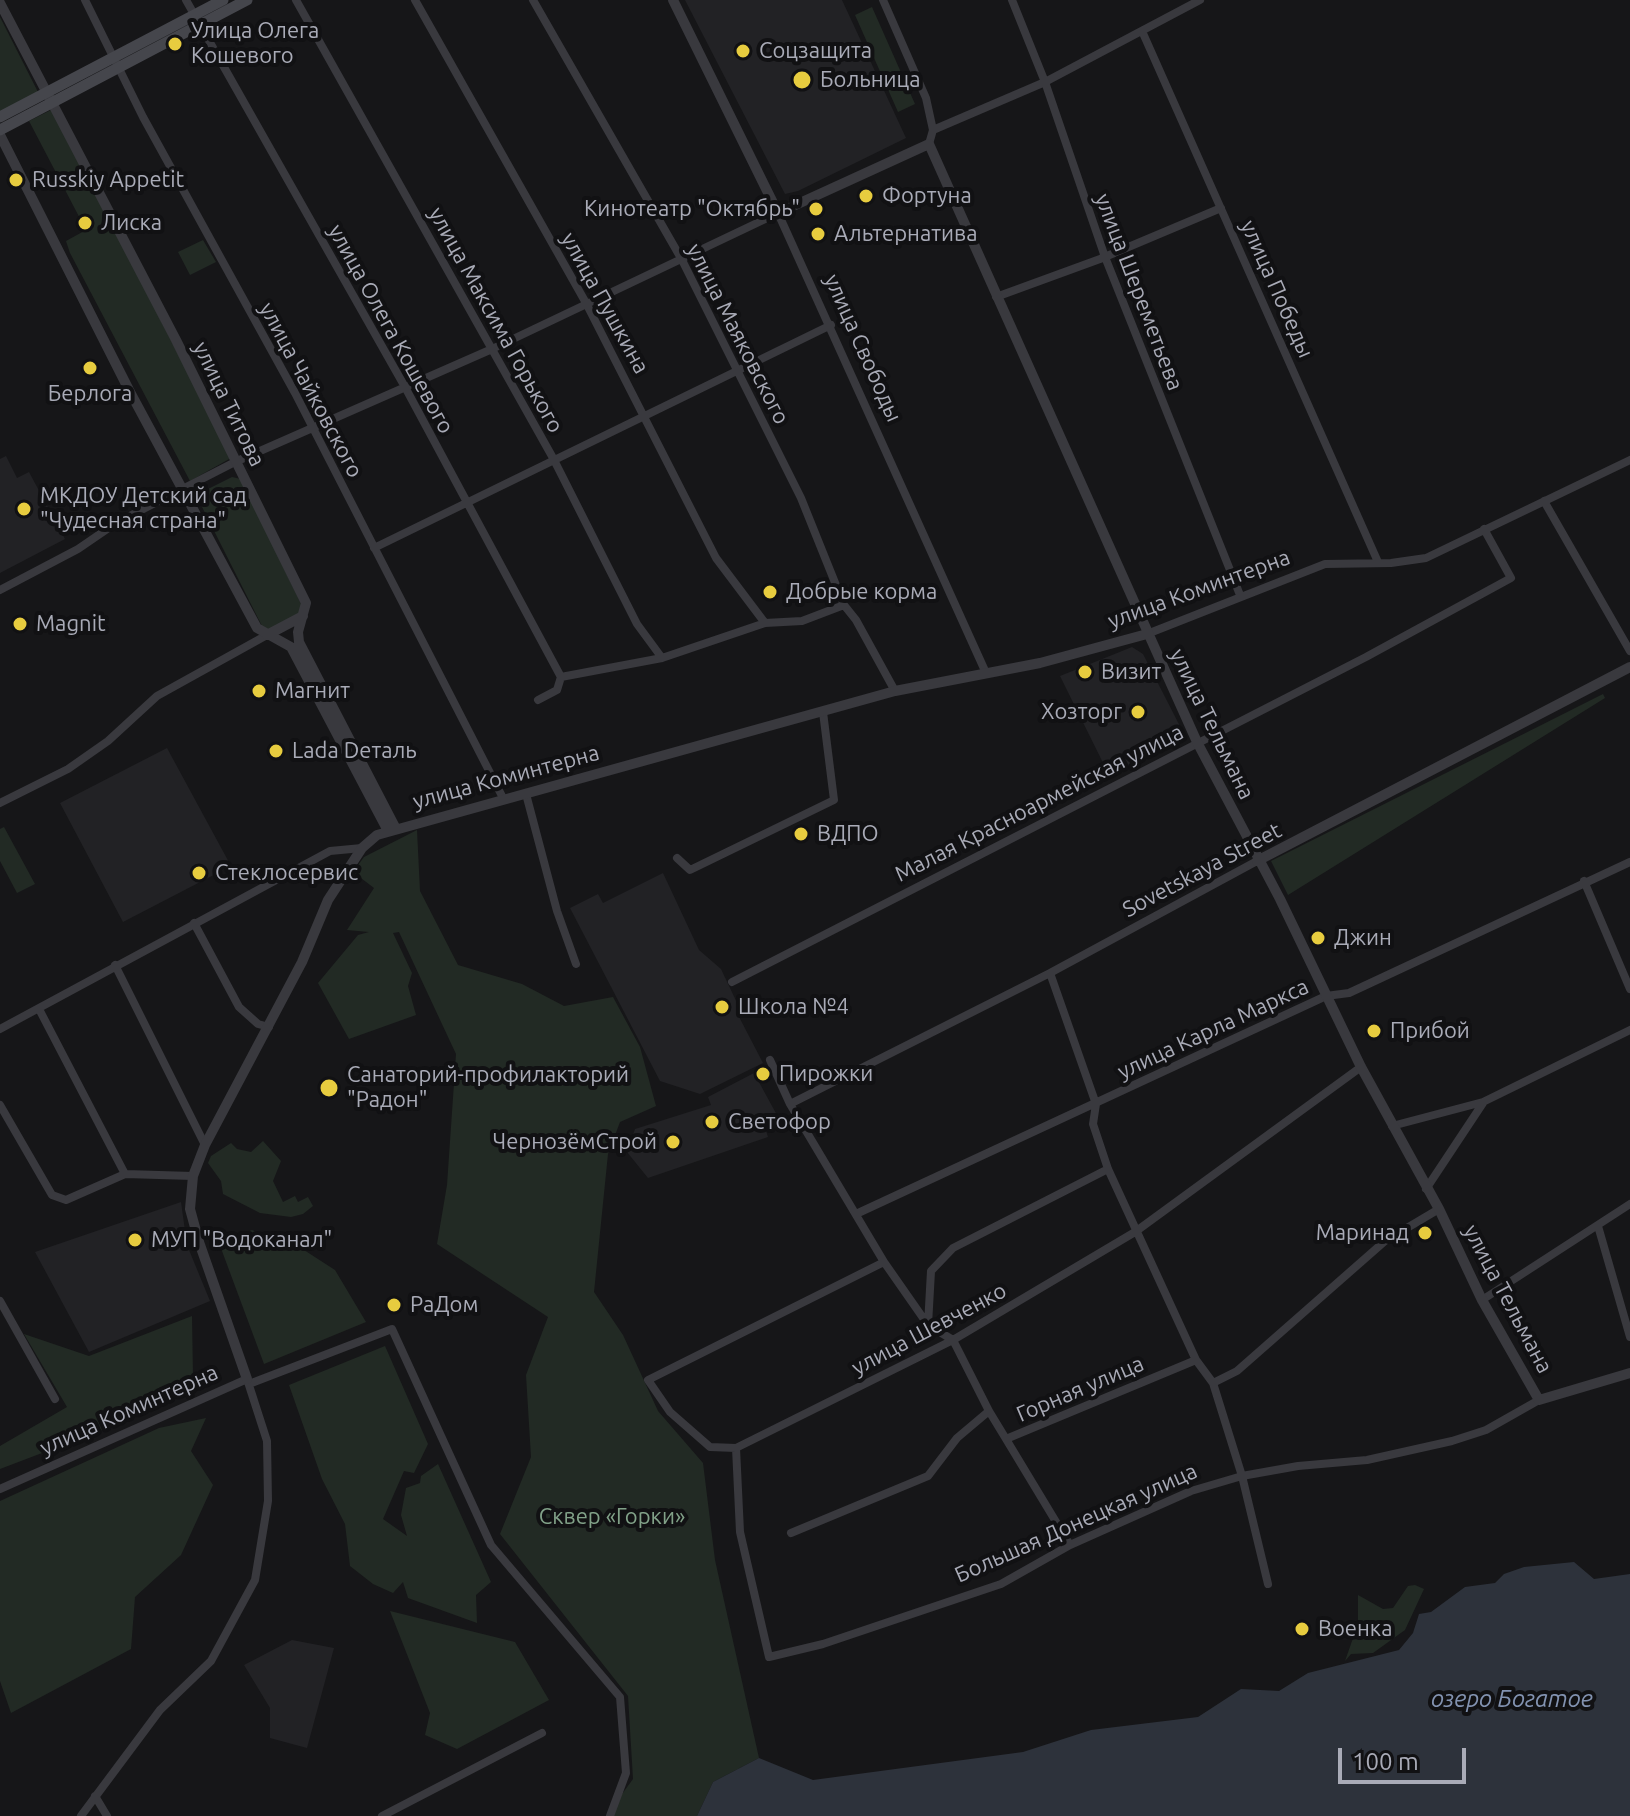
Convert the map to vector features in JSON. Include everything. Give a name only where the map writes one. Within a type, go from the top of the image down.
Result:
[{"type":"main road","points":[[197,20],[223,0]]},
{"type":"main road","points":[[0,117],[50,97],[197,20],[247,0]]},
{"type":"main road","points":[[0,133],[50,97]]},
{"type":"street","name":"улица Чайковского","points":[[85,0],[314,430],[503,798]]},
{"type":"street","name":"улица Олега Кошевого","points":[[186,0],[405,387],[561,677]]},
{"type":"street","name":"улица Максима Горького","points":[[296,0],[553,458],[637,624],[662,658]]},
{"type":"street","name":"улица Пушкина","points":[[415,0],[586,303],[645,413],[716,558],[765,623]]},
{"type":"street","name":"улица Маяковского","points":[[533,0],[682,260],[801,498],[844,605],[856,620],[895,691]]},
{"type":"street","name":"улица Свободы","points":[[673,0],[831,325],[986,673]]},
{"type":"street","points":[[0,590],[235,462],[314,430],[492,349],[929,144],[933,130],[926,98],[883,0]]},
{"type":"street","name":"улица Шереметьева","points":[[1012,0],[1045,82],[1105,257],[1240,595]]},
{"type":"street","points":[[933,130],[1045,82],[1200,0]]},
{"type":"street","name":"улица Титова","points":[[0,3],[306,603],[298,632],[299,642],[391,829]]},
{"type":"street","name":"улица Победы","points":[[1142,31],[1378,562]]},
{"type":"street","points":[[0,133],[182,489],[257,628],[288,642],[391,829]]},
{"type":"street","name":"улица Тельмана","points":[[929,144],[1197,742],[1257,861],[1280,899],[1361,1067],[1439,1209],[1482,1300],[1539,1400]]},
{"type":"street","points":[[996,297],[1105,257],[1221,208]]},
{"type":"street","points":[[374,548],[464,501],[831,325]]},
{"type":"street","points":[[1484,529],[1630,460]]},
{"type":"street","points":[[1544,501],[1630,651]]},
{"type":"street","name":"улица Коминтерна","points":[[0,1489],[248,1382],[190,1209],[193,1176],[205,1145],[269,1027],[328,900],[362,848],[377,835],[895,691],[1040,663],[1147,634],[1325,564],[1426,558],[1484,529]]},
{"type":"street","name":"Малая Красноармейская улица","points":[[732,982],[1366,657],[1511,578],[1484,529]]},
{"type":"street","points":[[538,700],[557,690],[561,677],[662,658],[765,623],[802,621],[844,605]]},
{"type":"street","points":[[0,803],[68,769],[108,741],[157,696],[303,616]]},
{"type":"street","points":[[252,643],[257,628]]},
{"type":"street","name":"Sovetskaya Street","points":[[790,1104],[1050,973],[1257,861],[1630,667]]},
{"type":"street","points":[[677,858],[690,870],[834,800],[823,712]]},
{"type":"street","points":[[526,794],[557,911],[576,964]]},
{"type":"street","points":[[0,1029],[330,851],[362,848]]},
{"type":"street","name":"улица Карла Маркса","points":[[856,1214],[1326,996],[1349,993],[1630,862]]},
{"type":"street","points":[[1584,881],[1630,989]]},
{"type":"street","points":[[194,923],[239,1007],[258,1024],[269,1027]]},
{"type":"street","points":[[115,965],[205,1145]]},
{"type":"street","points":[[1050,973],[1096,1104],[1093,1124],[1108,1169],[1196,1360],[1213,1383],[1242,1476],[1268,1584]]},
{"type":"street","points":[[39,1009],[125,1174]]},
{"type":"street","points":[[1392,1126],[1483,1102],[1630,1030]]},
{"type":"street","points":[[770,1060],[790,1104],[884,1262],[928,1325],[953,1340],[989,1411]]},
{"type":"street","name":"улица Шевченко","points":[[736,1448],[953,1340],[1135,1232],[1361,1067]]},
{"type":"street","points":[[1426,1189],[1483,1102]]},
{"type":"street","points":[[0,1105],[52,1195],[66,1200],[125,1174],[193,1176]]},
{"type":"street","points":[[928,1325],[931,1271],[953,1248],[1108,1169]]},
{"type":"street","points":[[1482,1300],[1630,1204]]},
{"type":"street","points":[[1213,1383],[1237,1371],[1385,1241],[1439,1209]]},
{"type":"street","points":[[1598,1226],[1630,1337]]},
{"type":"street","points":[[736,1448],[710,1447],[670,1412],[648,1380],[884,1262]]},
{"type":"street","points":[[0,1301],[55,1399]]},
{"type":"street","points":[[81,1816],[160,1710],[211,1661],[255,1580],[268,1501],[267,1441],[248,1382],[392,1329],[491,1545],[620,1697],[626,1773],[610,1816]]},
{"type":"street","name":"Горная улица","points":[[791,1533],[928,1476],[957,1438],[989,1411],[1006,1439],[1196,1360]]},
{"type":"street","name":"Большая Донецкая улица","points":[[736,1448],[740,1532],[769,1657],[823,1644],[1001,1584],[1070,1545],[1191,1491],[1242,1476],[1298,1466],[1367,1460],[1452,1441],[1486,1430],[1539,1400],[1630,1373]]},
{"type":"street","points":[[1006,1439],[1070,1545]]},
{"type":"street","points":[[382,1816],[542,1733]]},
{"type":"street","points":[[95,1796],[107,1816]]},
{"type":"shaded area","name":"Больница","points":[[685,0],[842,0],[906,138],[798,191],[785,194]]},
{"type":"shaded area","name":"МКДОУ Детский сад \"Чудесная страна\"","points":[[6,456],[17,478],[29,472],[65,539],[0,573],[0,459]]},
{"type":"shaded area","points":[[1132,647],[1143,654],[1186,738],[1110,777],[1060,676]]},
{"type":"shaded area","points":[[167,748],[231,866],[123,922],[60,803]]},
{"type":"shaded area","points":[[663,873],[699,950],[721,969],[739,1007],[737,1013],[763,1063],[700,1094],[660,1081],[570,908],[598,894],[603,903]]},
{"type":"shaded area","points":[[754,1073],[778,1117],[764,1124],[768,1137],[648,1178],[627,1152],[635,1129],[711,1105],[708,1097]]},
{"type":"shaded area","name":"МУП \"Водоканал\"","points":[[181,1202],[187,1245],[210,1301],[89,1352],[35,1252]]},
{"type":"shaded area","points":[[292,1640],[334,1648],[307,1748],[270,1738],[270,1708],[244,1665]]},
{"type":"green space","points":[[872,7],[915,104],[898,112],[855,15]]},
{"type":"green space","points":[[0,17],[38,92],[0,112]]},
{"type":"green space","points":[[53,109],[231,458],[190,481],[70,253],[66,241],[86,230],[29,121]]},
{"type":"green space","points":[[203,240],[216,262],[190,275],[178,252]]},
{"type":"green space","points":[[232,477],[241,479],[302,606],[300,613],[272,632],[263,628],[198,499],[200,493]]},
{"type":"green space","points":[[1603,694],[1605,698],[1288,895],[1271,861]]},
{"type":"green space","points":[[4,827],[35,884],[17,893],[0,861],[0,829]]},
{"type":"green space","name":"Сквер «Горки»","points":[[417,830],[420,891],[458,965],[522,984],[564,1006],[613,997],[640,1047],[656,1106],[620,1122],[608,1154],[594,1292],[623,1335],[658,1411],[703,1463],[715,1560],[759,1758],[713,1782],[697,1816],[606,1816],[633,1779],[628,1696],[500,1534],[531,1457],[526,1375],[548,1317],[437,1244],[447,1185],[456,1054],[399,932],[393,933],[412,973],[408,986],[416,1015],[349,1039],[318,983],[358,935],[369,932],[347,930],[374,888],[353,872],[364,857]]},
{"type":"green space","points":[[263,1141],[281,1161],[273,1181],[283,1202],[295,1196],[298,1202],[308,1197],[313,1206],[303,1214],[291,1217],[260,1213],[223,1194],[221,1181],[208,1163],[211,1156],[231,1143],[237,1149],[251,1152]]},
{"type":"green space","points":[[252,1230],[279,1242],[290,1241],[335,1270],[366,1322],[264,1364],[219,1243]]},
{"type":"green space","points":[[192,1316],[193,1377],[147,1413],[0,1469],[0,1446],[67,1407],[24,1334],[89,1356]]},
{"type":"green space","points":[[385,1346],[428,1444],[414,1473],[404,1471],[383,1519],[407,1536],[401,1515],[406,1488],[420,1483],[421,1476],[438,1464],[491,1582],[476,1595],[477,1623],[408,1598],[403,1582],[393,1593],[373,1584],[350,1566],[345,1524],[322,1479],[289,1385]]},
{"type":"green space","points":[[206,1418],[191,1451],[213,1485],[181,1555],[135,1597],[131,1649],[11,1713],[0,1681],[0,1501],[159,1428]]},
{"type":"green space","points":[[1408,1586],[1424,1589],[1405,1630],[1373,1653],[1351,1654],[1345,1661],[1358,1624],[1358,1595],[1383,1609],[1393,1608]]},
{"type":"green space","points":[[390,1611],[515,1642],[549,1700],[457,1749],[425,1735],[430,1713]]},
{"type":"water","name":"озеро Богатое","points":[[1574,1562],[1594,1579],[1630,1574],[1630,1816],[697,1816],[713,1782],[759,1758],[813,1780],[1023,1752],[1091,1730],[1198,1717],[1241,1689],[1279,1691],[1308,1673],[1399,1650],[1413,1633],[1419,1614],[1431,1612],[1465,1587],[1495,1583],[1504,1574],[1524,1567]]},
{"type":"place","name":"Улица Олега Кошевого","points":[[175,44]]},
{"type":"place","name":"Соцзащита","points":[[743,51]]},
{"type":"place","name":"Больница","points":[[802,80]]},
{"type":"place","name":"Russkiy Appetit","points":[[16,180]]},
{"type":"place","name":"Фортуна","points":[[866,196]]},
{"type":"place","name":"Кинотеатр \"Октябрь\"","points":[[816,209]]},
{"type":"place","name":"Лиска","points":[[85,223]]},
{"type":"place","name":"Альтернатива","points":[[818,234]]},
{"type":"place","name":"Берлога","points":[[90,368]]},
{"type":"place","name":"МКДОУ Детский сад \"Чудесная страна\"","points":[[24,509]]},
{"type":"place","name":"Добрые корма","points":[[770,592]]},
{"type":"place","name":"Magnit","points":[[20,624]]},
{"type":"place","name":"Визит","points":[[1085,672]]},
{"type":"place","name":"Магнит","points":[[259,691]]},
{"type":"place","name":"Хозторг","points":[[1138,712]]},
{"type":"place","name":"Lada Dеталь","points":[[276,751]]},
{"type":"place","name":"ВДПО","points":[[801,834]]},
{"type":"place","name":"Стеклосервис","points":[[199,873]]},
{"type":"place","name":"Джин","points":[[1318,938]]},
{"type":"place","name":"Школа №4","points":[[722,1007]]},
{"type":"place","name":"Прибой","points":[[1374,1031]]},
{"type":"place","name":"Пирожки","points":[[763,1074]]},
{"type":"place","name":"Санаторий-профилакторий \"Радон\"","points":[[329,1088]]},
{"type":"place","name":"Светофор","points":[[712,1122]]},
{"type":"place","name":"ЧернозёмСтрой","points":[[673,1142]]},
{"type":"place","name":"Маринад","points":[[1425,1233]]},
{"type":"place","name":"МУП \"Водоканал\"","points":[[135,1240]]},
{"type":"place","name":"РаДом","points":[[394,1305]]},
{"type":"place","name":"Военка","points":[[1302,1629]]}]
